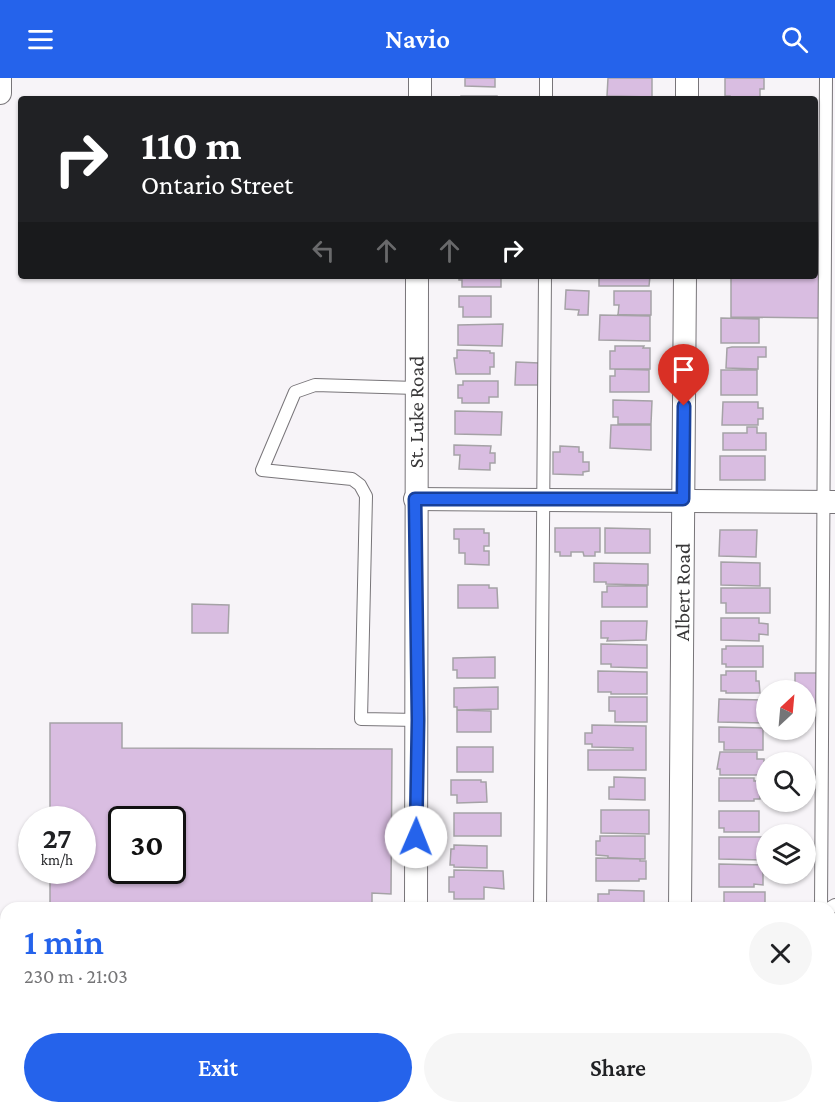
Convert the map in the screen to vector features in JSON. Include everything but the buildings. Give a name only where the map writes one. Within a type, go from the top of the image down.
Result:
[{"type":"street","points":[[0,78],[0,93]]},
{"type":"street","points":[[420,78],[420,96]]},
{"type":"street","points":[[687,78],[687,96]]},
{"type":"street","name":"St. Luke Road","points":[[416,902],[417,279]]},
{"type":"street","name":"Albert Road","points":[[680,902],[685,279]]},
{"type":"street","points":[[415,499],[683,499],[830,502]]},
{"type":"lane","points":[[546,78],[546,96]]},
{"type":"lane","points":[[821,902],[830,502],[826,78]]},
{"type":"lane","points":[[540,902],[545,279]]},
{"type":"lane","points":[[416,388],[315,385],[296,392],[262,470],[352,480],[360,485],[366,496],[361,719],[418,720]]},
{"type":"route","points":[[416,837],[418,720],[415,499],[683,499],[684,406]]}]
